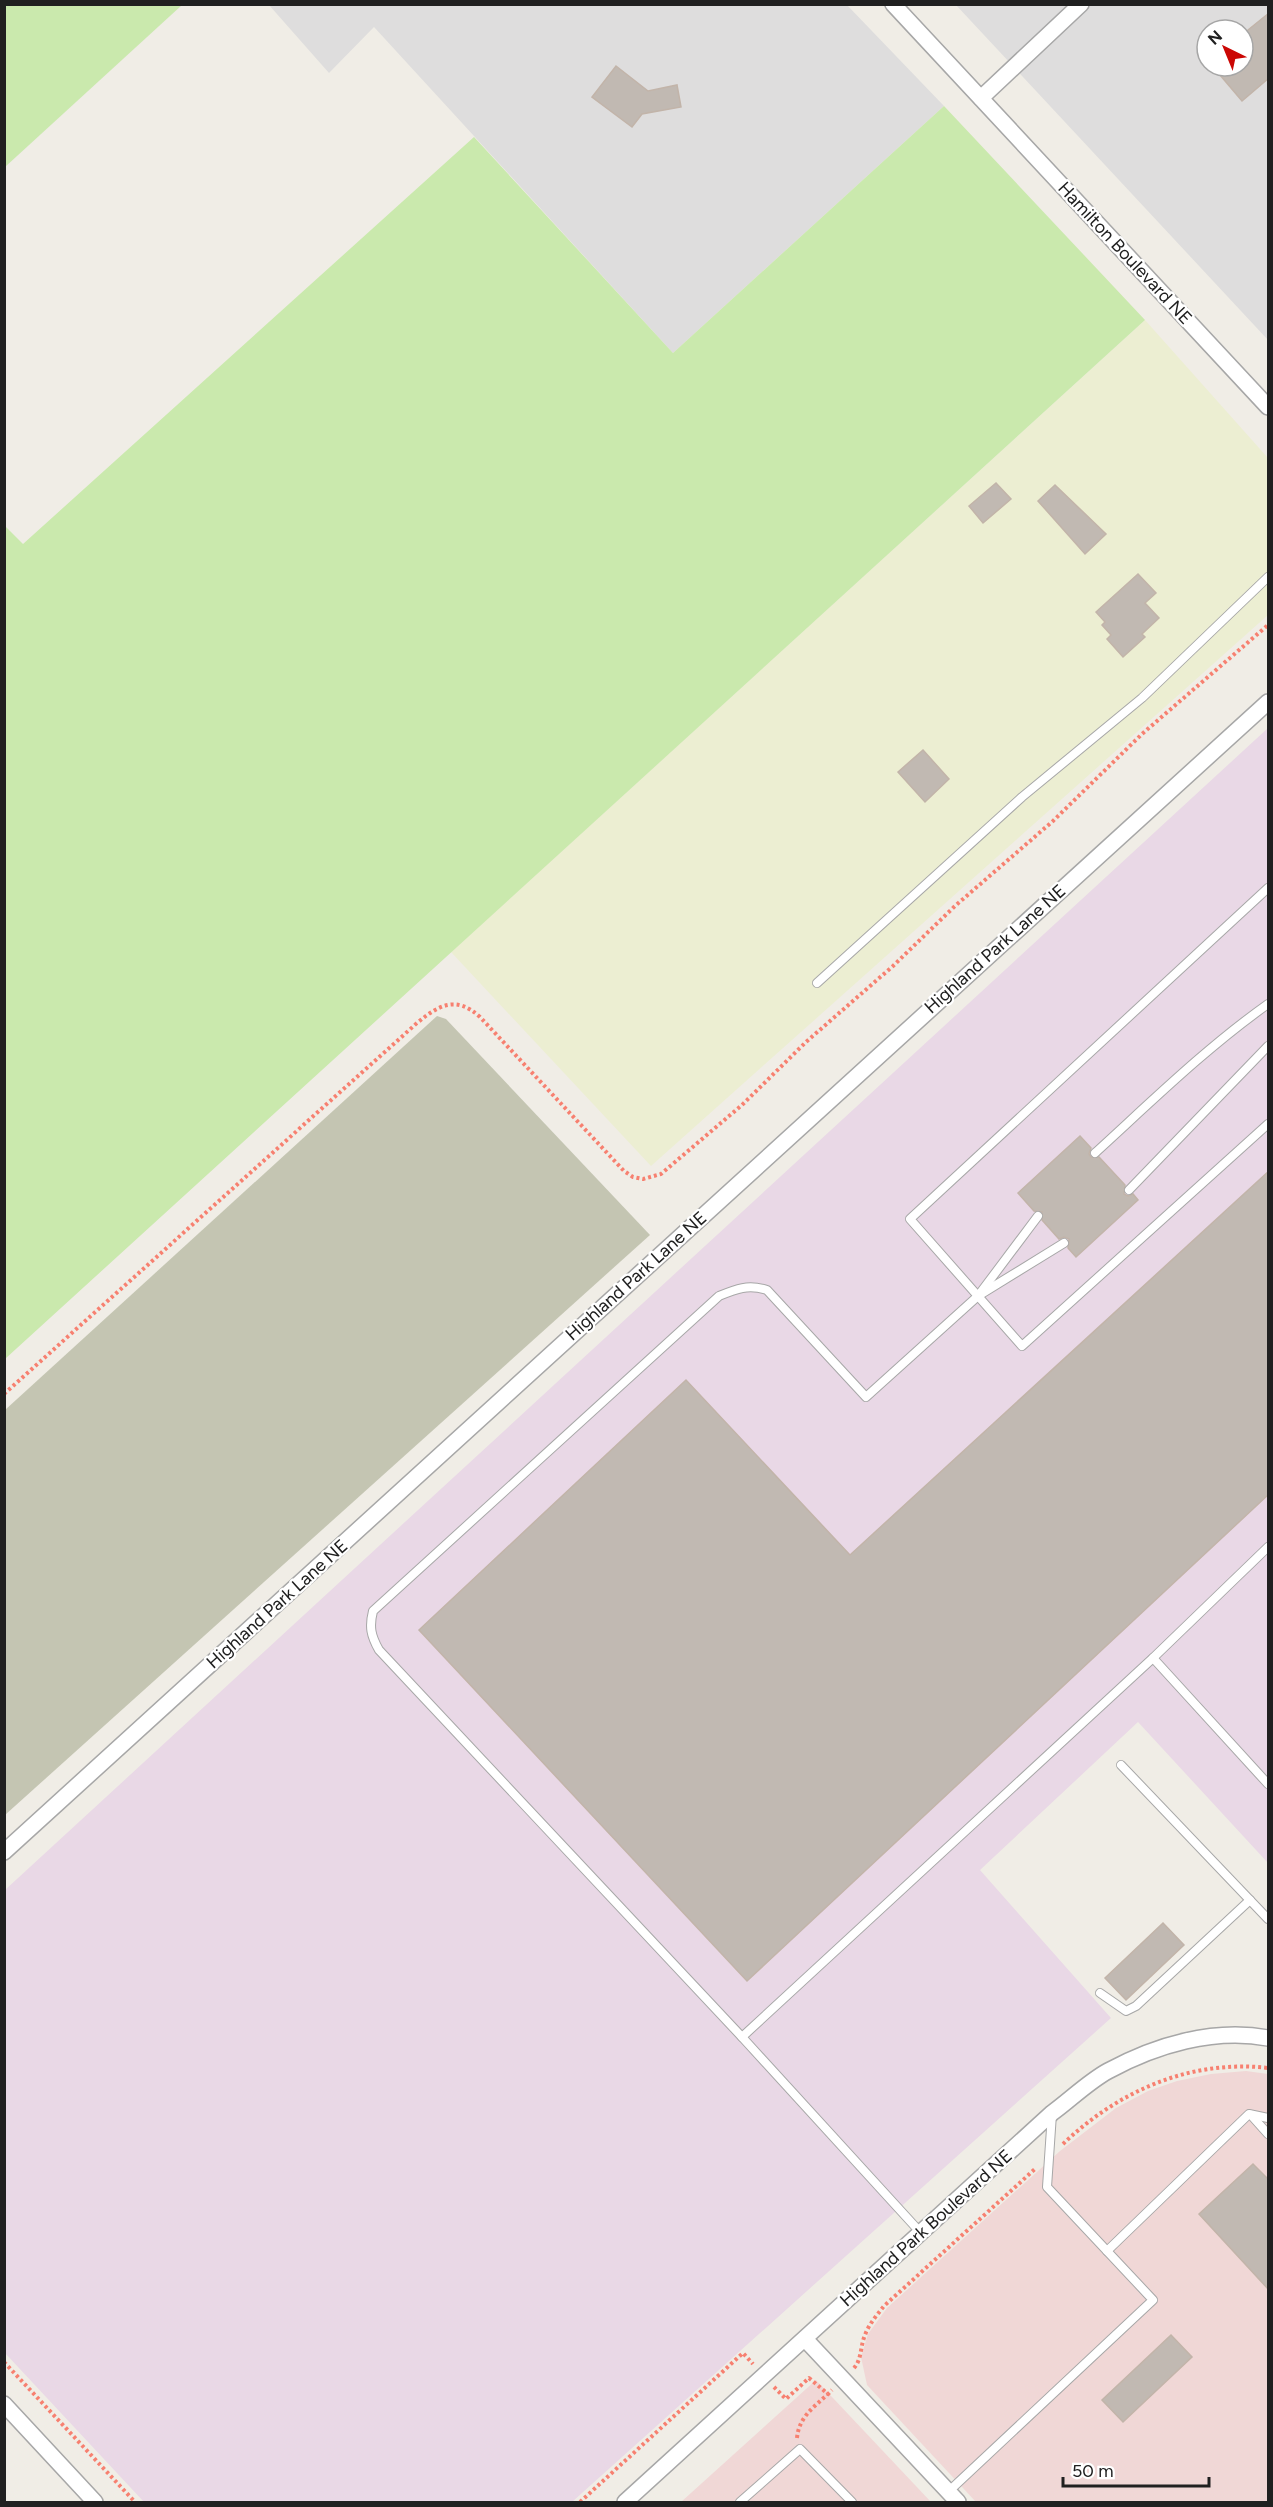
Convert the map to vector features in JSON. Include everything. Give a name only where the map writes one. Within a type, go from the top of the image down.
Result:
[{"type":"street","name":"Hamilton Boulevard NE","points":[[893,4],[1269,407]]},
{"type":"street","points":[[981,98],[1081,4]]},
{"type":"street","name":"Highland Park Lane NE","points":[[4,1852],[1269,702]]},
{"type":"street","name":"Highland Park Boulevard NE","points":[[625,2502],[1052,2113],[1106,2072],[1163,2046],[1203,2038],[1245,2034],[1269,2038]]},
{"type":"street","points":[[805,2339],[953,2497]]},
{"type":"street","points":[[4,2404],[95,2502]]},
{"type":"lane","points":[[817,983],[1022,797],[1142,698],[1269,577]]},
{"type":"lane","points":[[1269,888],[910,1219],[1022,1347],[1269,1124]]},
{"type":"lane","points":[[1095,1153],[1190,1067],[1244,1021],[1269,1004]]},
{"type":"lane","points":[[1129,1190],[1269,1046]]},
{"type":"lane","points":[[978,1296],[1038,1216]]},
{"type":"lane","points":[[921,2233],[742,2037],[379,1650],[369,1625],[373,1611],[719,1296],[738,1288],[754,1286],[767,1290],[866,1397],[978,1296],[1064,1243]]},
{"type":"lane","points":[[742,2037],[1153,1658],[1269,1547]]},
{"type":"lane","points":[[1153,1658],[1269,1784]]},
{"type":"lane","points":[[1121,1765],[1269,1919]]},
{"type":"lane","points":[[1100,1993],[1126,2011],[1136,2006],[1250,1900]]},
{"type":"lane","points":[[953,2497],[1153,2300],[1047,2187],[1052,2113]]},
{"type":"lane","points":[[1107,2251],[1250,2114]]},
{"type":"lane","points":[[1250,2114],[1269,2118]]},
{"type":"lane","points":[[1250,2114],[1269,2134]]},
{"type":"lane","points":[[740,2502],[800,2449],[848,2501]]},
{"type":"path","points":[[4,1394],[417,1023],[432,1011],[445,1005],[466,1006],[480,1017],[624,1172],[643,1179],[661,1174],[742,1105],[806,1042],[893,966],[955,906],[1053,821],[1142,734],[1269,625]]},
{"type":"path","points":[[1055,2151],[1105,2110],[1161,2080],[1221,2066],[1269,2068]]},
{"type":"path","points":[[860,2362],[861,2347],[866,2332],[884,2306],[1039,2166]]},
{"type":"path","points":[[580,2502],[743,2353],[749,2360]]},
{"type":"path","points":[[4,2362],[135,2502]]},
{"type":"path","points":[[771,2384],[786,2399],[809,2378],[830,2393],[804,2416],[798,2427],[796,2440],[800,2449]]},
{"type":"shaded area","points":[[269,5],[847,5],[944,106],[673,353],[374,27],[329,73]]},
{"type":"shaded area","points":[[956,5],[1268,5],[1268,340]]},
{"type":"shaded area","points":[[1145,320],[1268,458],[1268,615],[651,1166],[451,952]]},
{"type":"shaded area","points":[[1268,728],[1268,1863],[1138,1722],[980,1870],[1111,2018],[572,2502],[144,2502],[5,2353],[5,1890]]},
{"type":"shaded area","points":[[437,1016],[446,1019],[650,1235],[5,1815],[5,1410]]},
{"type":"shaded area","points":[[1246,2071],[1268,2074],[1268,2502],[976,2502],[867,2385],[861,2357],[868,2334],[887,2308],[1060,2151],[1116,2108],[1148,2091],[1177,2081],[1211,2074]]},
{"type":"shaded area","points":[[816,2380],[931,2502],[681,2502]]},
{"type":"green space","points":[[5,4],[182,4],[182,5],[5,167]]},
{"type":"green space","points":[[944,106],[1145,320],[5,1359],[5,526],[23,544],[474,137],[673,353]]},
{"type":"building","points":[[1269,13],[1269,78],[1242,101],[1223,78],[1255,78],[1255,24]]},
{"type":"building","points":[[616,66],[648,91],[677,85],[681,107],[642,114],[632,127],[592,97]]},
{"type":"building","points":[[996,483],[1011,499],[983,523],[969,506]]},
{"type":"building","points":[[1055,485],[1106,534],[1085,554],[1038,501]]},
{"type":"building","points":[[1138,574],[1156,593],[1145,603],[1159,618],[1142,634],[1145,637],[1123,657],[1107,639],[1111,635],[1102,625],[1105,622],[1096,612]]},
{"type":"building","points":[[923,750],[949,779],[925,802],[898,772]]},
{"type":"building","points":[[1080,1136],[1091,1148],[1089,1154],[1091,1157],[1099,1157],[1125,1185],[1124,1194],[1128,1196],[1133,1194],[1138,1200],[1076,1257],[1068,1248],[1069,1239],[1064,1237],[1059,1239],[1042,1220],[1042,1212],[1034,1211],[1018,1193]]},
{"type":"building","points":[[1269,1171],[1269,1494],[747,1981],[419,1630],[686,1380],[850,1555]]},
{"type":"building","points":[[1163,1923],[1184,1945],[1126,2000],[1105,1978]]},
{"type":"building","points":[[1253,2164],[1269,2180],[1269,2290],[1199,2214]]},
{"type":"building","points":[[1171,2335],[1192,2357],[1123,2422],[1102,2400]]}]
